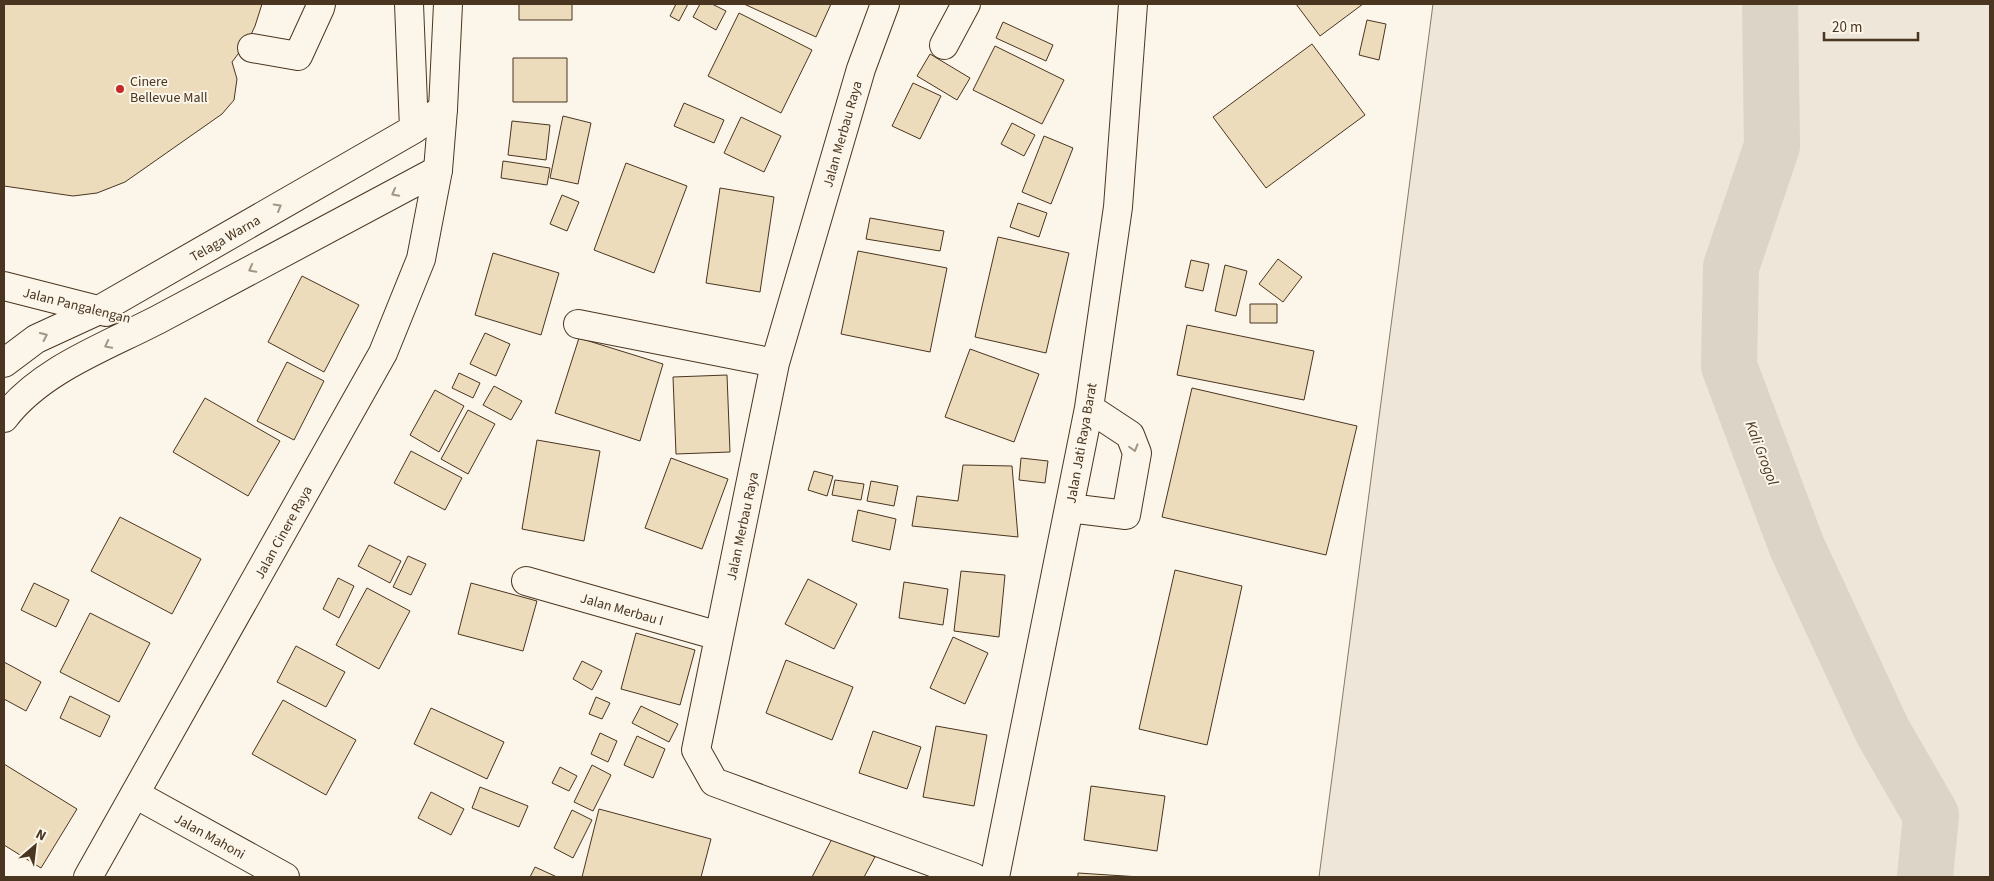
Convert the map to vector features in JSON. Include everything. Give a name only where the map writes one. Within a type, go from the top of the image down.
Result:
[{"type":"street","points":[[409,4],[414,129]]},
{"type":"street","name":"Jalan Cinere Raya","points":[[88,877],[383,353],[421,259],[438,170],[448,4]]},
{"type":"street","name":"Jalan Merbau Raya","points":[[885,4],[861,69],[775,363],[696,750],[714,782],[973,877]]},
{"type":"street","points":[[944,45],[966,4]]},
{"type":"street","name":"Jalan Jati Raya Barat","points":[[995,877],[1089,408],[1118,207],[1133,4]]},
{"type":"street","points":[[252,48],[298,56],[327,5]]},
{"type":"street","name":"Telaga Warna","points":[[4,363],[36,339],[99,310],[414,129],[443,108]]},
{"type":"street","points":[[4,418],[15,403],[58,370],[151,324],[438,170]]},
{"type":"street","name":"Jalan Pangalengan","points":[[4,286],[151,324]]},
{"type":"street","points":[[578,324],[775,363]]},
{"type":"street","points":[[1069,508],[1126,515],[1137,453],[1130,435],[1089,408]]},
{"type":"street","name":"Jalan Merbau I","points":[[526,581],[719,636]]},
{"type":"street","name":"Jalan Mahoni","points":[[135,794],[285,877]]},
{"type":"shaded area","points":[[1433,4],[1990,4],[1990,877],[1319,877]]},
{"type":"building","name":"Cinere Bellevue Mall","points":[[4,4],[262,4],[248,41],[232,62],[237,79],[234,100],[222,114],[125,182],[97,193],[73,196],[4,186]]},
{"type":"building","points":[[519,4],[572,4],[572,20],[519,20]]},
{"type":"building","points":[[676,4],[688,4],[679,21],[670,16]]},
{"type":"building","points":[[700,4],[712,4],[726,11],[716,30],[693,17]]},
{"type":"building","points":[[744,4],[831,4],[816,37]]},
{"type":"building","points":[[1296,4],[1363,4],[1320,36]]},
{"type":"building","points":[[739,13],[812,50],[781,113],[708,76]]},
{"type":"building","points":[[1367,20],[1386,24],[1379,60],[1359,55]]},
{"type":"building","points":[[1003,22],[1053,45],[1046,61],[996,38]]},
{"type":"building","points":[[1312,44],[1365,115],[1266,188],[1213,117]]},
{"type":"building","points":[[995,46],[1064,80],[1042,124],[973,90]]},
{"type":"building","points":[[930,54],[970,78],[957,100],[917,76]]},
{"type":"building","points":[[513,58],[567,58],[567,102],[513,102]]},
{"type":"building","points":[[913,83],[941,96],[920,139],[892,126]]},
{"type":"building","points":[[684,103],[724,120],[714,143],[674,126]]},
{"type":"building","points":[[563,116],[591,123],[578,184],[550,178]]},
{"type":"building","points":[[741,117],[781,136],[764,172],[724,153]]},
{"type":"building","points":[[512,121],[550,125],[546,160],[508,155]]},
{"type":"building","points":[[1012,123],[1035,135],[1024,156],[1001,144]]},
{"type":"building","points":[[1044,136],[1073,148],[1051,204],[1022,192]]},
{"type":"building","points":[[503,161],[550,168],[547,185],[501,178]]},
{"type":"building","points":[[626,163],[687,186],[654,273],[594,250]]},
{"type":"building","points":[[720,188],[774,197],[760,292],[706,283]]},
{"type":"building","points":[[562,195],[579,202],[567,231],[550,224]]},
{"type":"building","points":[[1018,203],[1047,213],[1039,237],[1010,227]]},
{"type":"building","points":[[870,218],[944,231],[940,251],[866,239]]},
{"type":"building","points":[[998,237],[1069,253],[1046,353],[975,337]]},
{"type":"building","points":[[858,251],[947,268],[930,352],[841,334]]},
{"type":"building","points":[[493,253],[559,273],[541,335],[475,315]]},
{"type":"building","points":[[1278,259],[1302,277],[1283,302],[1259,284]]},
{"type":"building","points":[[1191,260],[1209,264],[1203,291],[1185,287]]},
{"type":"building","points":[[1225,265],[1247,271],[1236,316],[1215,311]]},
{"type":"building","points":[[302,276],[359,305],[324,372],[268,342]]},
{"type":"building","points":[[1250,304],[1277,304],[1277,323],[1250,323]]},
{"type":"building","points":[[1187,325],[1314,351],[1304,400],[1177,375]]},
{"type":"building","points":[[485,333],[510,344],[496,376],[470,364]]},
{"type":"building","points":[[579,338],[663,364],[640,441],[555,413]]},
{"type":"building","points":[[970,349],[1039,374],[1014,442],[945,417]]},
{"type":"building","points":[[287,362],[324,381],[294,440],[257,421]]},
{"type":"building","points":[[459,373],[480,383],[473,398],[452,388]]},
{"type":"building","points":[[727,375],[730,452],[676,454],[673,377]]},
{"type":"building","points":[[494,386],[522,401],[511,420],[483,405]]},
{"type":"building","points":[[1192,388],[1357,426],[1326,555],[1162,517]]},
{"type":"building","points":[[435,390],[464,406],[439,452],[410,435]]},
{"type":"building","points":[[205,398],[280,441],[248,496],[173,452]]},
{"type":"building","points":[[468,410],[495,424],[468,474],[441,459]]},
{"type":"building","points":[[537,440],[600,451],[584,541],[522,529]]},
{"type":"building","points":[[411,451],[462,478],[445,510],[394,483]]},
{"type":"building","points":[[671,458],[728,479],[702,549],[645,528]]},
{"type":"building","points":[[1021,458],[1048,461],[1045,483],[1019,480]]},
{"type":"building","points":[[963,465],[1012,466],[1018,537],[912,526],[917,496],[958,501]]},
{"type":"building","points":[[814,471],[833,476],[827,496],[808,490]]},
{"type":"building","points":[[835,480],[864,484],[861,500],[832,495]]},
{"type":"building","points":[[871,481],[898,486],[894,506],[867,501]]},
{"type":"building","points":[[858,510],[896,519],[890,550],[852,541]]},
{"type":"building","points":[[120,517],[201,559],[172,614],[91,571]]},
{"type":"building","points":[[369,545],[401,561],[390,583],[358,566]]},
{"type":"building","points":[[408,556],[426,564],[411,595],[393,587]]},
{"type":"building","points":[[1175,570],[1242,586],[1207,745],[1139,729]]},
{"type":"building","points":[[961,571],[1005,575],[999,637],[954,631]]},
{"type":"building","points":[[338,578],[354,586],[339,618],[323,609]]},
{"type":"building","points":[[808,579],[857,604],[834,649],[785,624]]},
{"type":"building","points":[[904,582],[948,589],[943,625],[899,618]]},
{"type":"building","points":[[34,583],[69,600],[56,627],[21,610]]},
{"type":"building","points":[[471,583],[537,601],[523,651],[458,634]]},
{"type":"building","points":[[367,588],[410,611],[379,669],[336,645]]},
{"type":"building","points":[[90,613],[150,643],[119,702],[60,672]]},
{"type":"building","points":[[636,633],[695,650],[680,705],[621,689]]},
{"type":"building","points":[[953,637],[988,653],[965,704],[930,688]]},
{"type":"building","points":[[296,646],[345,672],[326,707],[277,682]]},
{"type":"building","points":[[786,660],[853,687],[832,740],[766,713]]},
{"type":"building","points":[[582,661],[602,671],[592,690],[573,679]]},
{"type":"building","points":[[4,662],[41,682],[26,711],[4,699]]},
{"type":"building","points":[[70,696],[110,716],[100,737],[60,718]]},
{"type":"building","points":[[596,697],[610,703],[602,719],[589,714]]},
{"type":"building","points":[[283,700],[356,740],[326,795],[252,754]]},
{"type":"building","points":[[641,706],[678,724],[669,742],[632,723]]},
{"type":"building","points":[[431,708],[504,742],[487,779],[414,744]]},
{"type":"building","points":[[936,726],[987,735],[974,806],[923,797]]},
{"type":"building","points":[[873,731],[921,747],[907,789],[859,773]]},
{"type":"building","points":[[600,733],[617,741],[608,762],[591,754]]},
{"type":"building","points":[[637,736],[665,749],[653,778],[624,765]]},
{"type":"building","points":[[4,764],[77,809],[41,868],[4,845]]},
{"type":"building","points":[[592,765],[611,775],[593,811],[574,802]]},
{"type":"building","points":[[560,767],[577,776],[569,791],[552,783]]},
{"type":"building","points":[[1091,786],[1165,796],[1157,851],[1084,840]]},
{"type":"building","points":[[480,787],[528,806],[519,827],[472,808]]},
{"type":"building","points":[[431,792],[464,809],[451,835],[418,818]]},
{"type":"building","points":[[599,809],[711,839],[701,877],[582,877]]},
{"type":"building","points":[[572,810],[592,820],[573,858],[554,848]]},
{"type":"building","points":[[834,835],[875,857],[864,877],[812,877]]},
{"type":"building","points":[[535,867],[557,877],[530,877]]},
{"type":"building","points":[[1078,873],[1140,877],[1078,877]]},
{"type":"waterway","name":"Kali Grogol","points":[[1770,4],[1772,146],[1731,267],[1729,366],[1797,547],[1883,732],[1931,815],[1925,877]]},
{"type":"place","name":"Cinere Bellevue Mall","points":[[120,89]]}]
